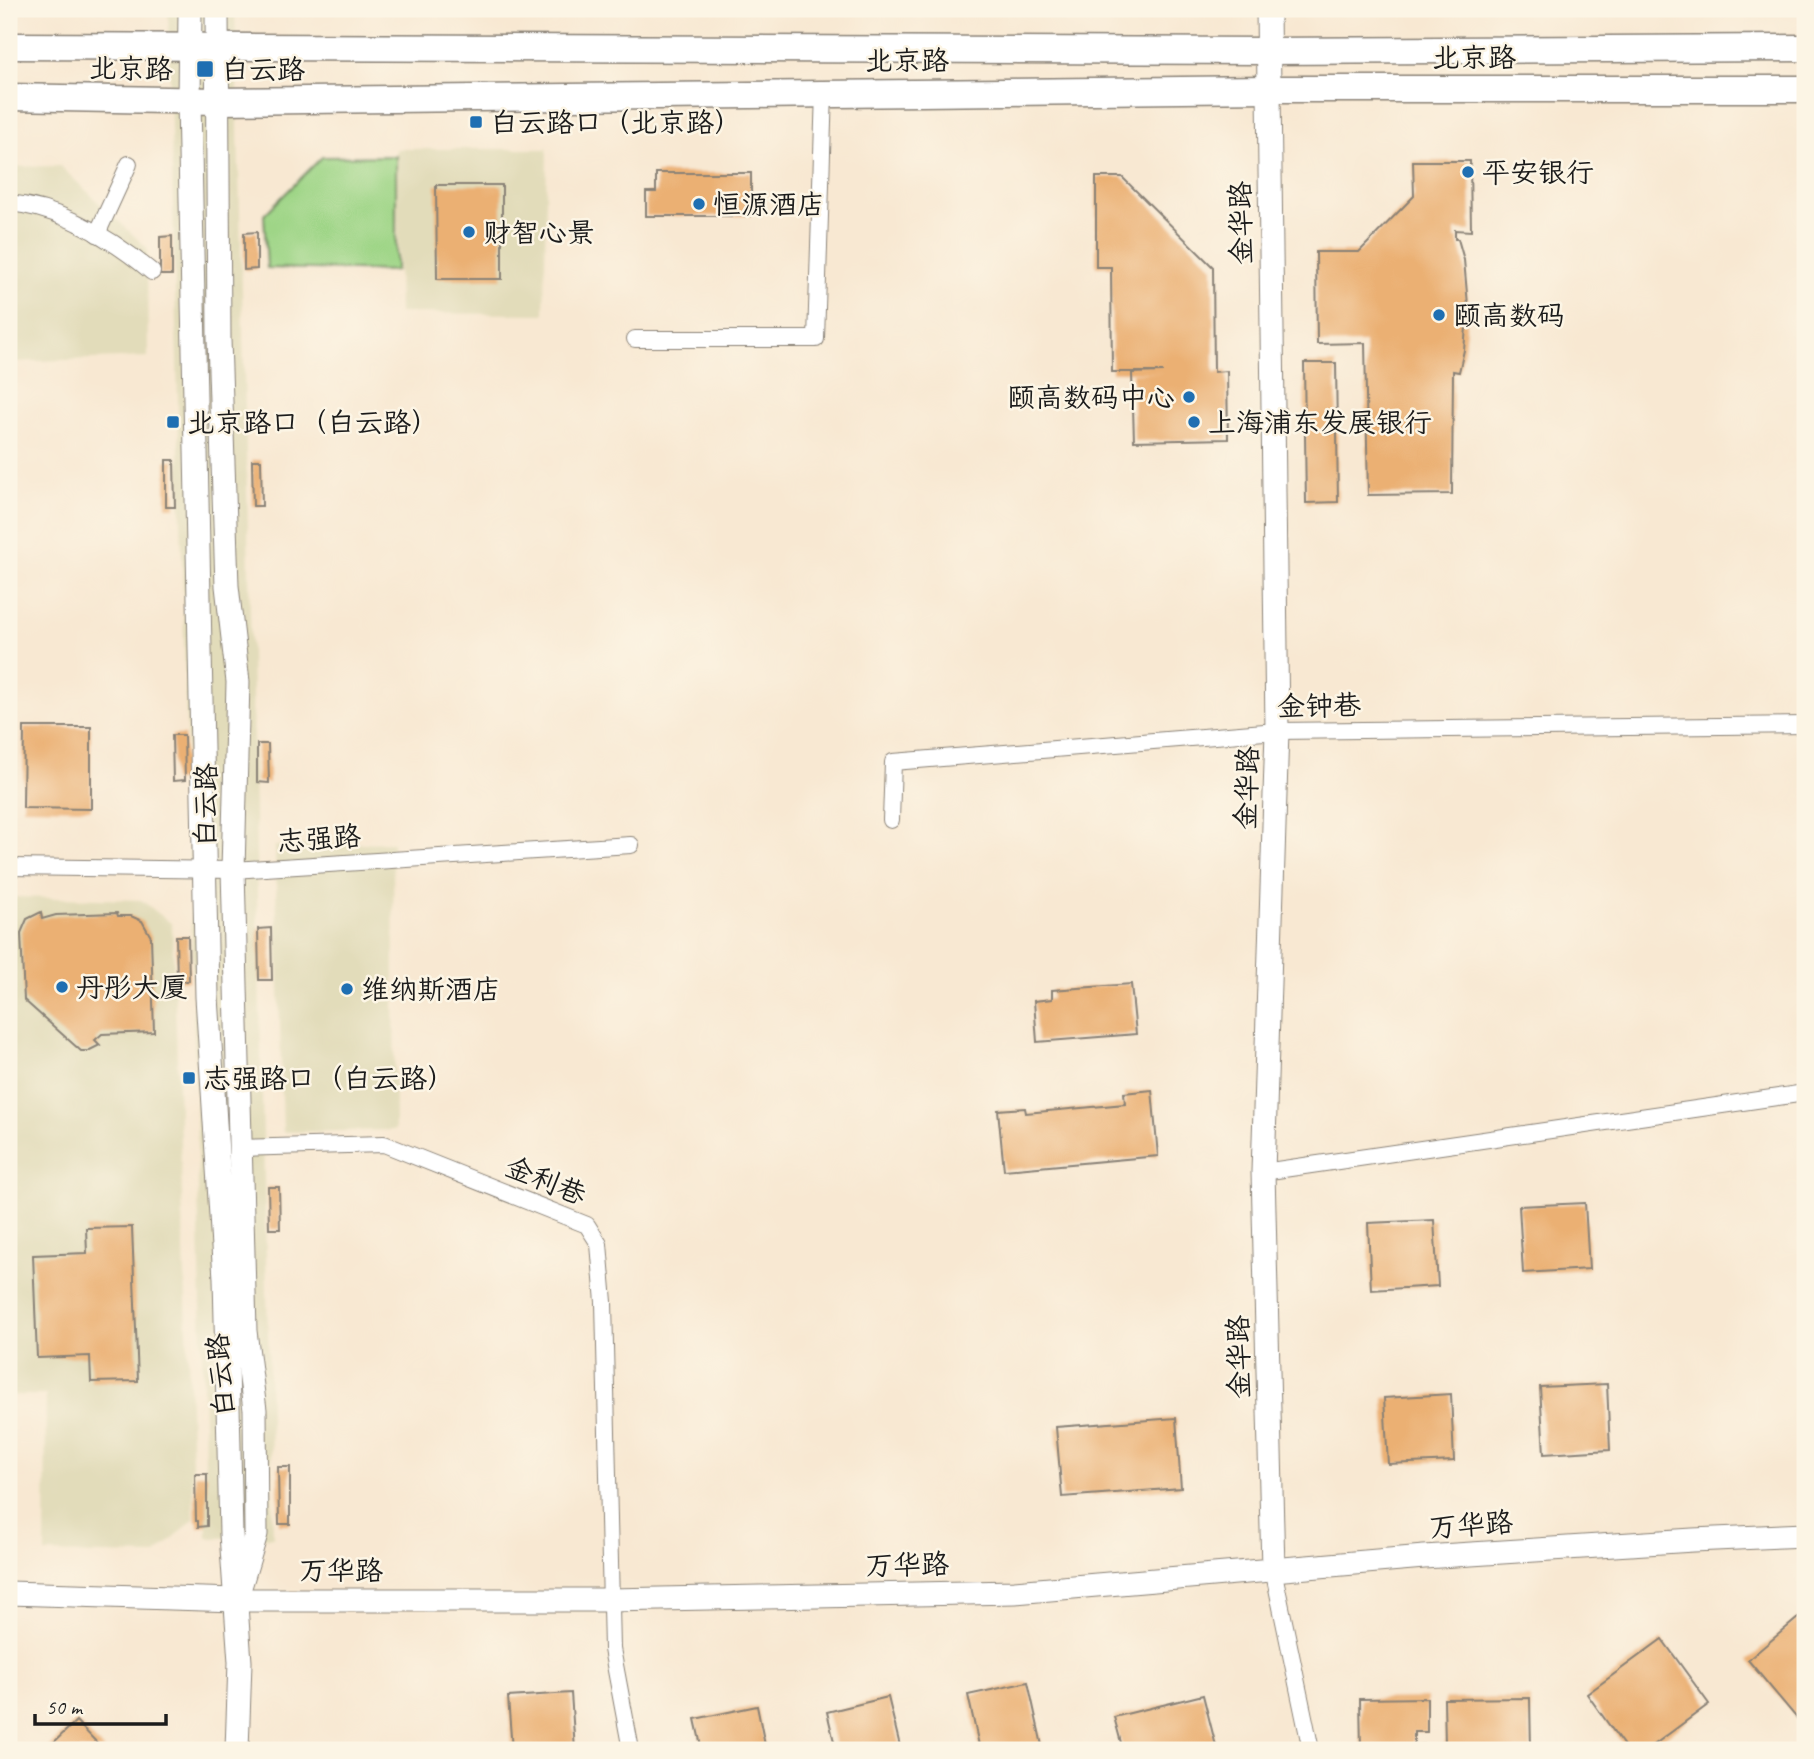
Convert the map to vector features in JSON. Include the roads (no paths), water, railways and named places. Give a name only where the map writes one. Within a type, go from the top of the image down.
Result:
[{"type":"main road","name":"北京路","points":[[9,46],[1267,51],[1805,48]]},
{"type":"main road","name":"北京路","points":[[9,97],[218,101],[824,92],[1805,89]]},
{"type":"street","name":"白云路","points":[[190,9],[189,101],[207,997],[225,1278],[231,1534],[240,1662],[237,1750]]},
{"type":"street","name":"白云路","points":[[217,9],[219,339],[226,572],[238,682],[233,870],[240,1148],[245,1331],[255,1410],[256,1534],[236,1600]]},
{"type":"street","name":"金华路","points":[[1268,9],[1278,731],[1263,1172],[1273,1569]]},
{"type":"street","points":[[635,339],[816,339],[824,92]]},
{"type":"street","points":[[97,234],[129,164]]},
{"type":"street","points":[[9,203],[26,204],[67,216],[127,251],[152,272]]},
{"type":"street","name":"金钟巷","points":[[891,820],[893,762],[1278,731],[1805,725]]},
{"type":"street","name":"志强路","points":[[9,867],[233,870],[631,845]]},
{"type":"street","points":[[1263,1172],[1805,1093]]},
{"type":"street","name":"金利巷","points":[[240,1148],[384,1144],[587,1225],[598,1244],[604,1302],[612,1649],[631,1750]]},
{"type":"street","name":"万华路","points":[[9,1593],[236,1600],[610,1600],[1015,1592],[1478,1553],[1805,1535]]},
{"type":"street","points":[[1273,1569],[1311,1750]]},
{"type":"place","name":"白云路","points":[[205,69]]},
{"type":"place","name":"白云路口（北京路）","points":[[476,122]]},
{"type":"place","name":"平安银行","points":[[1468,172]]},
{"type":"place","name":"恒源酒店","points":[[699,204]]},
{"type":"place","name":"财智心景","points":[[469,232]]},
{"type":"place","name":"颐高数码","points":[[1439,315]]},
{"type":"place","name":"颐高数码中心","points":[[1189,397]]},
{"type":"place","name":"北京路口（白云路）","points":[[173,422]]},
{"type":"place","name":"上海浦东发展银行","points":[[1194,422]]},
{"type":"place","name":"丹彤大厦","points":[[62,987]]},
{"type":"place","name":"维纳斯酒店","points":[[347,989]]},
{"type":"place","name":"志强路口（白云路）","points":[[189,1078]]}]
